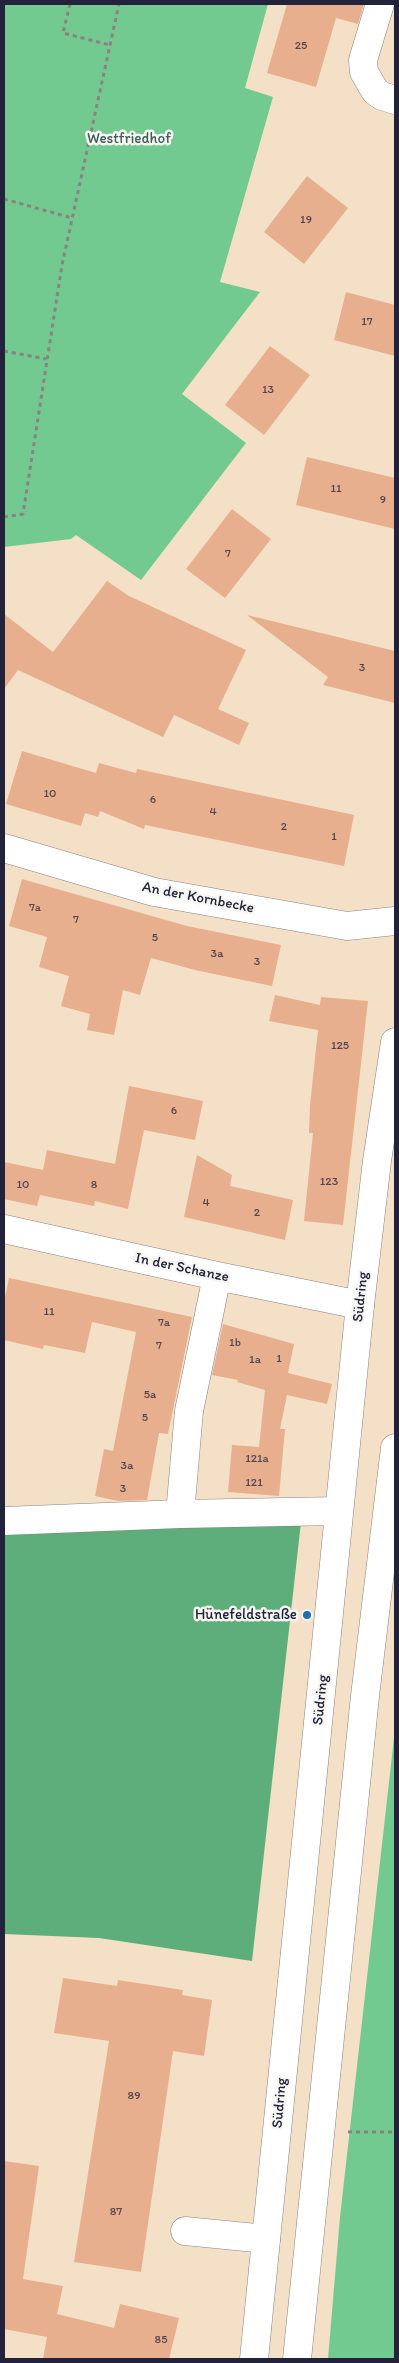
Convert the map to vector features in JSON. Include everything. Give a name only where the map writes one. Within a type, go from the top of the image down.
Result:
[{"type":"main road","points":[[380,4],[363,60],[364,72],[375,91],[382,96],[395,100]]},
{"type":"main road","name":"An der Kornbecke","points":[[4,848],[154,892],[347,926],[395,921]]},
{"type":"main road","name":"Südring","points":[[254,2359],[360,1305],[377,1161],[395,1042]]},
{"type":"main road","name":"In der Schanze","points":[[4,1228],[217,1276],[360,1305]]},
{"type":"main road","points":[[180,1514],[189,1411],[217,1276]]},
{"type":"main road","points":[[297,2359],[365,1696],[395,1448]]},
{"type":"main road","points":[[4,1521],[180,1514],[338,1512]]},
{"type":"main road","points":[[185,2231],[266,2238]]},
{"type":"path","points":[[70,4],[63,33],[110,45]]},
{"type":"path","points":[[4,517],[23,514],[46,359],[72,218],[119,4]]},
{"type":"path","points":[[4,199],[72,218]]},
{"type":"path","points":[[4,352],[46,359]]},
{"type":"path","points":[[320,2132],[395,2132]]},
{"type":"green space","name":"Westfriedhof","points":[[4,4],[268,4],[245,88],[273,97],[220,282],[260,292],[182,394],[246,443],[141,580],[76,535],[71,539],[4,547]]},
{"type":"green space","points":[[301,1522],[252,1961],[99,1938],[4,1934],[4,1533]]},
{"type":"green space","points":[[395,1729],[395,2359],[328,2359],[340,2217]]},
{"type":"building","points":[[287,4],[364,4],[358,24],[336,18],[316,87],[267,73]]},
{"type":"building","points":[[307,176],[348,208],[304,264],[264,232]]},
{"type":"building","points":[[346,292],[395,305],[395,356],[334,340]]},
{"type":"building","points":[[270,346],[310,375],[264,435],[225,405]]},
{"type":"building","points":[[307,457],[395,478],[395,529],[296,505]]},
{"type":"building","points":[[232,509],[271,539],[225,598],[186,569]]},
{"type":"building","points":[[107,581],[129,596],[246,650],[218,709],[249,723],[239,745],[174,715],[163,737],[18,670],[4,689],[4,614],[53,652]]},
{"type":"building","points":[[247,615],[395,651],[395,703],[323,685],[328,677]]},
{"type":"building","points":[[22,751],[96,773],[99,763],[136,773],[137,769],[354,815],[344,866],[145,825],[144,829],[100,811],[98,817],[85,813],[81,826],[6,804]]},
{"type":"building","points":[[22,879],[187,926],[281,945],[272,986],[195,970],[151,958],[140,995],[123,990],[114,1035],[87,1030],[90,1014],[61,1006],[69,976],[39,967],[47,937],[9,926]]},
{"type":"building","points":[[275,995],[320,1005],[321,997],[368,1001],[343,1225],[304,1221],[313,1133],[309,1133],[310,1105],[318,1030],[269,1021]]},
{"type":"building","points":[[129,1086],[203,1101],[195,1140],[144,1130],[128,1209],[95,1201],[94,1206],[40,1195],[37,1206],[4,1199],[4,1162],[43,1170],[47,1150],[115,1164]]},
{"type":"building","points":[[197,1155],[232,1175],[230,1186],[293,1200],[285,1240],[184,1217]]},
{"type":"building","points":[[9,1278],[192,1317],[168,1434],[159,1433],[147,1500],[118,1501],[95,1496],[104,1449],[113,1451],[136,1332],[92,1322],[85,1353],[44,1345],[43,1349],[4,1340],[4,1302]]},
{"type":"building","points":[[223,1324],[294,1344],[288,1373],[332,1384],[327,1404],[287,1395],[280,1429],[285,1429],[279,1496],[228,1492],[232,1445],[259,1447],[265,1390],[237,1382],[238,1380],[212,1375]]},
{"type":"building","points":[[63,1978],[117,1986],[118,1980],[183,1990],[182,1995],[212,2000],[204,2056],[173,2051],[141,2272],[74,2262],[109,2041],[54,2033]]},
{"type":"building","points":[[4,2161],[39,2166],[23,2279],[63,2286],[57,2314],[114,2328],[120,2304],[179,2318],[169,2359],[43,2359],[47,2337],[4,2329]]},
{"type":"place","name":"Hünefeldstraße","points":[[307,1615]]}]
